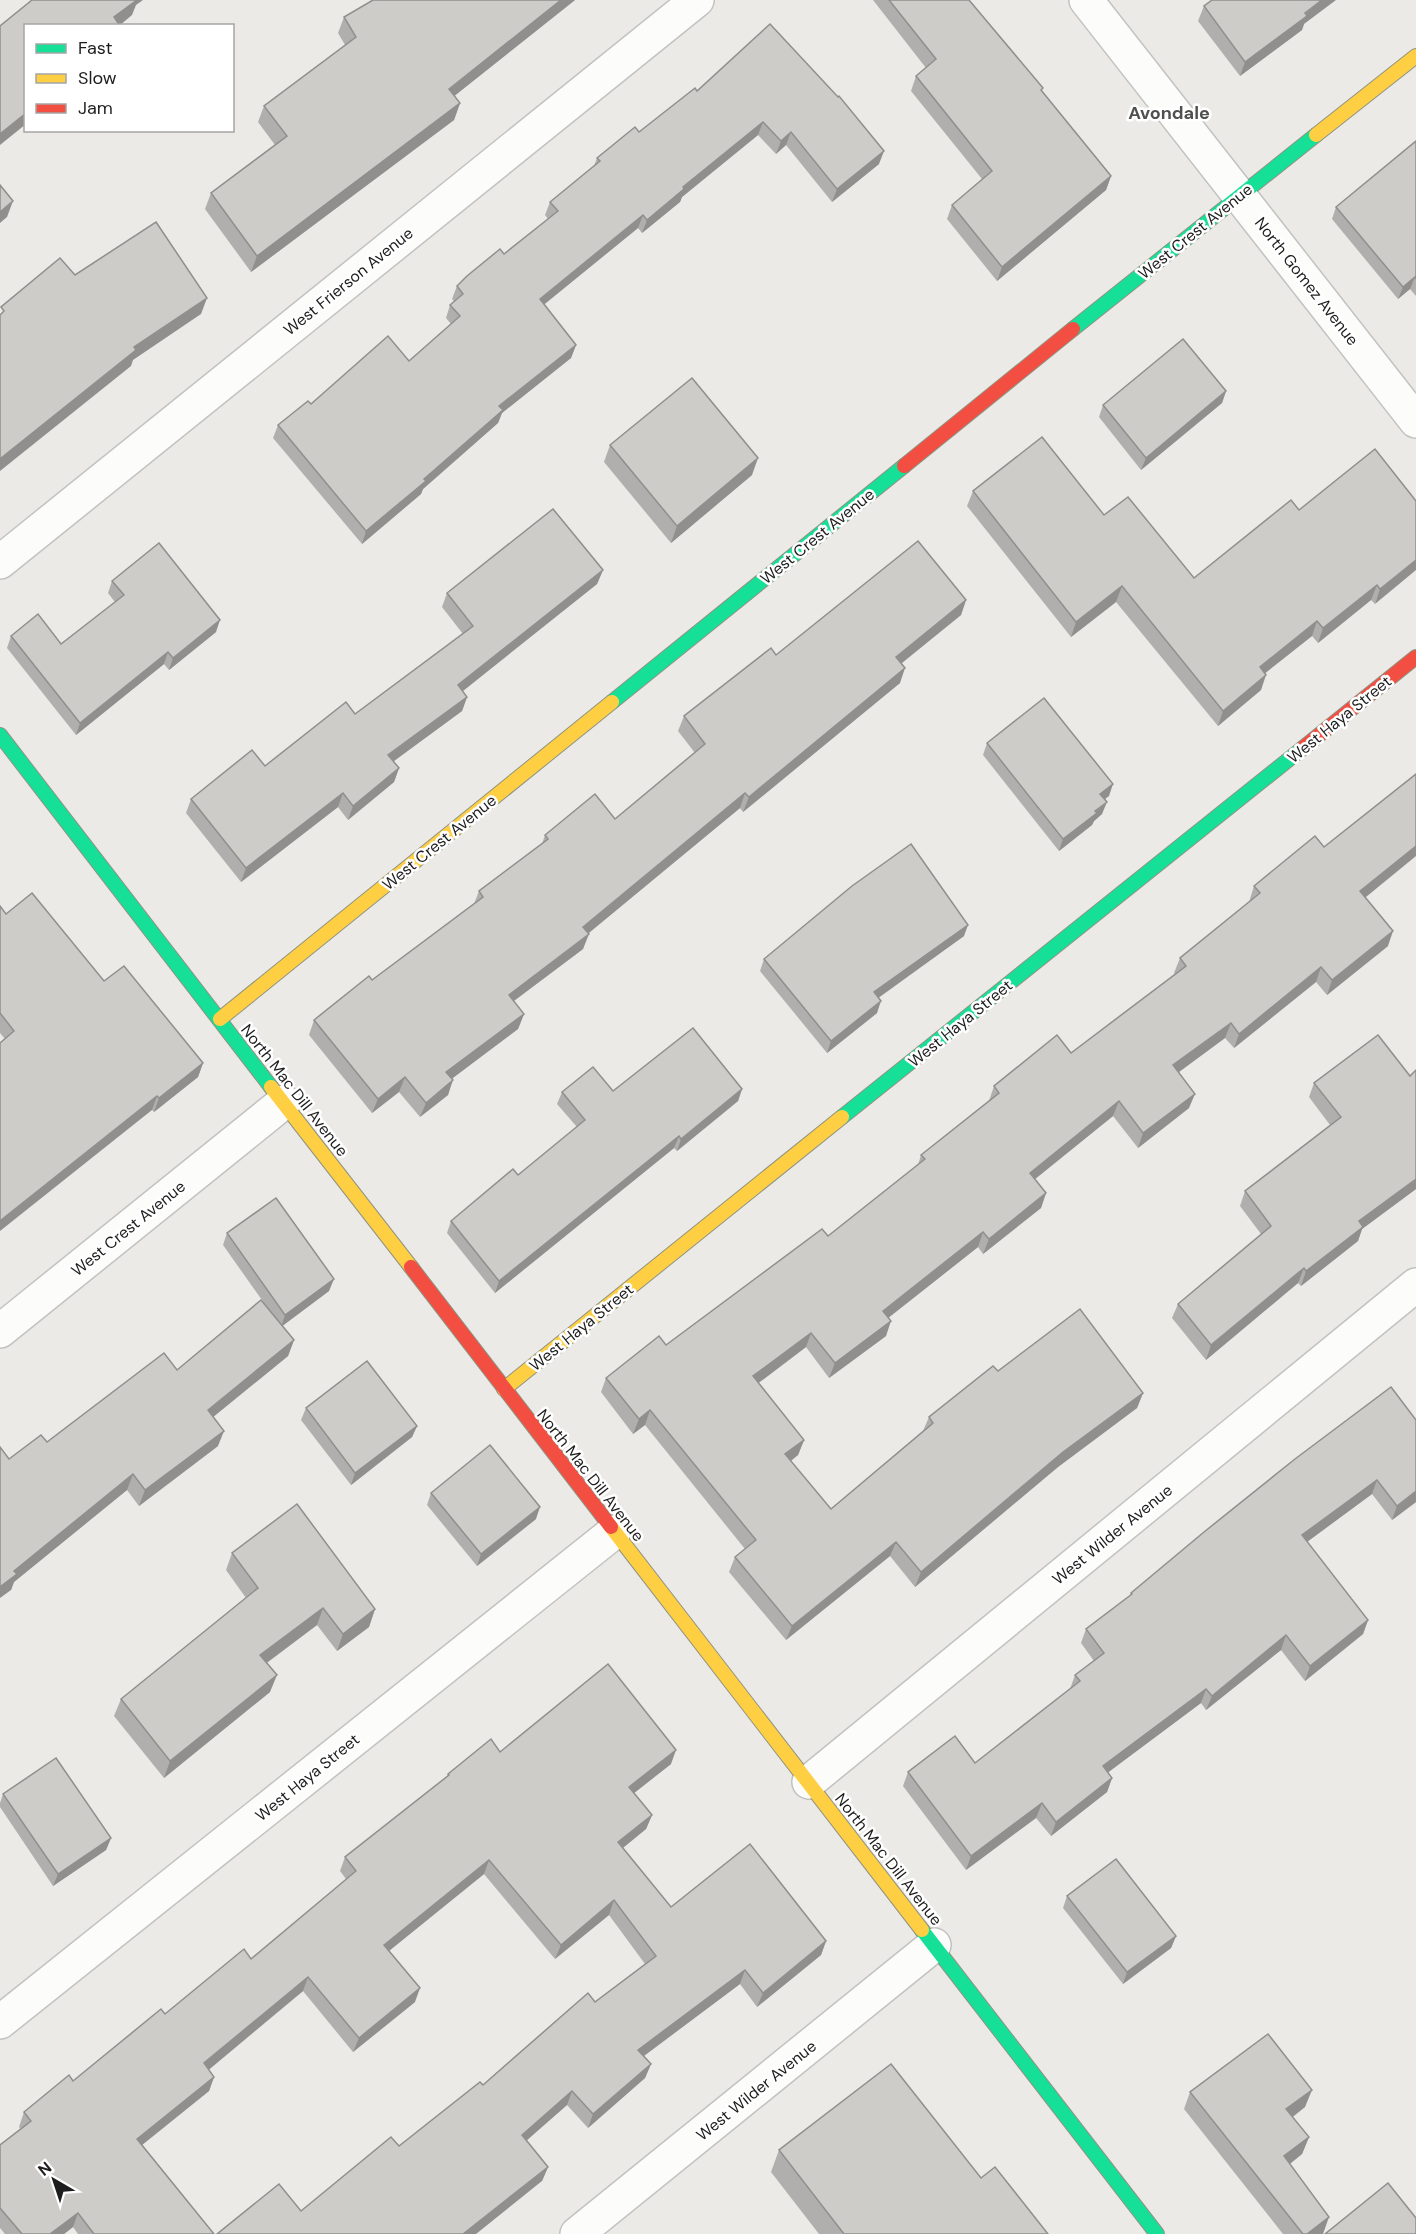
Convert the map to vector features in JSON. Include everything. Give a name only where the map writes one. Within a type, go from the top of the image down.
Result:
[{"type":"street","name":"West Frierson Avenue","points":[[0,562],[697,0]]},
{"type":"street","name":"North Gomez Avenue","points":[[1086,0],[1416,421]]},
{"type":"street","name":"West Crest Avenue","points":[[220,1019],[1239,195],[1416,56]]},
{"type":"street","name":"West Haya Street","points":[[504,1389],[1416,657]]},
{"type":"street","name":"North Mac Dill Avenue","points":[[0,735],[1157,2234]]},
{"type":"street","name":"West Crest Avenue","points":[[0,1331],[284,1102]]},
{"type":"street","name":"West Wilder Avenue","points":[[809,1782],[1416,1285]]},
{"type":"street","name":"West Haya Street","points":[[0,2022],[614,1532]]},
{"type":"street","name":"West Wilder Avenue","points":[[577,2234],[934,1946]]},
{"type":"building","points":[[32,0],[137,0],[114,17],[119,24],[24,24],[24,115],[0,134],[0,26]]},
{"type":"building","points":[[373,0],[561,0],[449,89],[460,103],[257,256],[211,193],[287,136],[264,106],[356,37],[344,17]]},
{"type":"building","points":[[889,0],[969,0],[1043,88],[1041,90],[1111,176],[1002,267],[952,205],[992,171],[916,76],[936,59]]},
{"type":"building","points":[[1212,0],[1322,0],[1305,13],[1307,16],[1245,62],[1204,6]]},
{"type":"building","points":[[770,24],[839,96],[884,151],[837,189],[791,132],[781,141],[763,122],[683,187],[684,189],[647,220],[643,215],[540,299],[576,345],[499,406],[503,410],[424,479],[426,481],[366,531],[278,425],[308,401],[311,404],[388,336],[409,361],[460,316],[450,305],[463,294],[457,286],[467,276],[500,249],[504,254],[558,211],[550,202],[600,161],[597,158],[635,127],[639,132],[695,88],[697,91]]},
{"type":"building","points":[[1416,141],[1416,279],[1415,277],[1403,287],[1336,207]]},
{"type":"building","points":[[0,185],[13,201],[0,212]]},
{"type":"building","points":[[156,222],[207,298],[134,347],[136,350],[0,459],[0,315],[4,311],[1,307],[60,258],[75,275]]},
{"type":"building","points":[[1183,339],[1226,391],[1146,458],[1103,405]]},
{"type":"building","points":[[692,378],[758,458],[677,526],[610,445]]},
{"type":"building","points":[[1042,437],[1104,515],[1128,497],[1194,578],[1291,500],[1299,510],[1375,449],[1416,501],[1416,560],[1380,589],[1377,585],[1323,628],[1317,621],[1260,667],[1266,675],[1223,711],[1122,586],[1076,622],[973,491]]},
{"type":"building","points":[[553,509],[603,570],[458,685],[467,697],[388,755],[399,768],[353,806],[343,793],[246,868],[191,799],[252,750],[265,766],[346,702],[355,714],[473,626],[447,593]]},
{"type":"building","points":[[918,541],[966,600],[896,657],[905,668],[749,797],[745,793],[583,927],[589,934],[509,995],[524,1014],[446,1072],[453,1080],[426,1103],[405,1077],[378,1099],[314,1020],[369,976],[372,980],[483,897],[479,891],[548,839],[545,835],[595,794],[615,819],[705,744],[684,716],[771,648],[776,655]]},
{"type":"building","points":[[159,543],[220,620],[173,658],[168,652],[80,723],[11,636],[38,614],[61,644],[124,595],[112,581]]},
{"type":"building","points":[[1044,698],[1113,784],[1100,794],[1107,802],[1095,811],[1097,813],[1063,839],[987,743]]},
{"type":"building","points":[[1416,774],[1416,846],[1360,891],[1393,931],[1332,980],[1321,967],[1239,1034],[1231,1023],[1173,1065],[1195,1094],[1143,1133],[1119,1101],[1030,1173],[1046,1193],[989,1239],[983,1232],[883,1311],[891,1321],[835,1363],[811,1333],[753,1376],[804,1440],[785,1454],[831,1509],[933,1423],[929,1417],[993,1366],[998,1371],[1080,1309],[1143,1393],[1063,1452],[921,1572],[896,1542],[792,1626],[735,1557],[756,1540],[650,1410],[639,1419],[606,1378],[659,1336],[666,1345],[822,1229],[828,1236],[925,1159],[921,1155],[999,1093],[994,1086],[1057,1035],[1071,1053],[1186,966],[1180,958],[1260,893],[1254,886],[1315,836],[1324,847]]},
{"type":"building","points":[[911,844],[968,925],[874,992],[881,1001],[831,1041],[764,959],[852,886]]},
{"type":"building","points":[[32,893],[104,981],[124,966],[203,1063],[159,1098],[157,1096],[0,1221],[0,1043],[14,1031],[0,1013],[0,906],[6,914]]},
{"type":"building","points":[[693,1028],[742,1089],[681,1139],[679,1136],[499,1281],[451,1221],[513,1169],[518,1175],[585,1120],[562,1092],[593,1067],[613,1091]]},
{"type":"building","points":[[1378,1035],[1410,1076],[1416,1070],[1416,1179],[1359,1221],[1363,1227],[1306,1271],[1304,1268],[1211,1345],[1178,1304],[1271,1226],[1245,1191],[1341,1117],[1314,1083]]},
{"type":"building","points":[[276,1198],[334,1279],[285,1315],[227,1233]]},
{"type":"building","points":[[261,1300],[294,1340],[208,1410],[224,1431],[145,1490],[133,1474],[14,1571],[17,1574],[0,1587],[0,1447],[9,1459],[41,1435],[47,1442],[164,1353],[177,1370]]},
{"type":"building","points":[[367,1361],[417,1426],[355,1473],[306,1408]]},
{"type":"building","points":[[1391,1387],[1416,1420],[1416,1491],[1397,1506],[1377,1480],[1302,1535],[1368,1620],[1310,1666],[1286,1635],[1212,1696],[1206,1689],[1103,1766],[1112,1778],[1056,1822],[1042,1803],[971,1856],[908,1772],[955,1736],[975,1763],[1080,1681],[1075,1675],[1104,1653],[1086,1629],[1132,1594],[1204,1532],[1295,1459]]},
{"type":"building","points":[[490,1445],[540,1507],[481,1554],[431,1493]]},
{"type":"building","points":[[297,1504],[375,1609],[343,1634],[323,1608],[260,1655],[277,1675],[170,1761],[121,1699],[258,1588],[232,1553]]},
{"type":"building","points":[[608,1664],[676,1750],[629,1787],[652,1815],[618,1842],[671,1907],[750,1844],[826,1941],[763,1993],[745,1970],[638,2050],[651,2064],[593,2114],[572,2091],[522,2135],[548,2167],[463,2234],[217,2234],[279,2184],[301,2211],[391,2137],[399,2146],[480,2082],[483,2085],[588,1993],[595,2002],[656,1956],[614,1900],[561,1945],[489,1860],[384,1945],[420,1988],[359,2038],[308,1977],[204,2063],[214,2077],[137,2139],[214,2234],[94,2234],[78,2213],[50,2234],[22,2234],[0,2208],[0,2145],[31,2121],[24,2112],[69,2075],[73,2081],[161,2009],[165,2014],[244,1949],[251,1959],[356,1871],[345,1857],[491,1739],[500,1752]]},
{"type":"building","points":[[56,1758],[111,1838],[58,1874],[3,1794]]},
{"type":"building","points":[[1116,1859],[1176,1936],[1127,1972],[1067,1896]]},
{"type":"building","points":[[1268,2034],[1312,2090],[1286,2109],[1309,2137],[1284,2156],[1329,2217],[1307,2234],[1303,2234],[1190,2092]]},
{"type":"building","points":[[891,2064],[981,2178],[995,2167],[1048,2234],[844,2234],[779,2150]]},
{"type":"building","points":[[1388,2183],[1416,2218],[1416,2234],[1325,2234]]},
{"type":"traffic: fast","points":[[1073,329],[1316,135]]},
{"type":"traffic: fast","points":[[612,702],[904,466]]},
{"type":"traffic: fast","points":[[0,735],[271,1087]]},
{"type":"traffic: fast","points":[[842,1117],[1303,748]]},
{"type":"traffic: fast","points":[[922,1930],[1157,2234]]},
{"type":"traffic: slow","points":[[1316,135],[1416,56]]},
{"type":"traffic: slow","points":[[220,1019],[612,702]]},
{"type":"traffic: slow","points":[[271,1087],[411,1267]]},
{"type":"traffic: slow","points":[[504,1389],[842,1117]]},
{"type":"traffic: slow","points":[[611,1527],[922,1930]]},
{"type":"traffic: jam","points":[[904,466],[1073,329]]},
{"type":"traffic: jam","points":[[1303,748],[1416,657]]},
{"type":"traffic: jam","points":[[411,1267],[611,1527]]},
{"type":"district","name":"Avondale","points":[[1169,113]]}]
